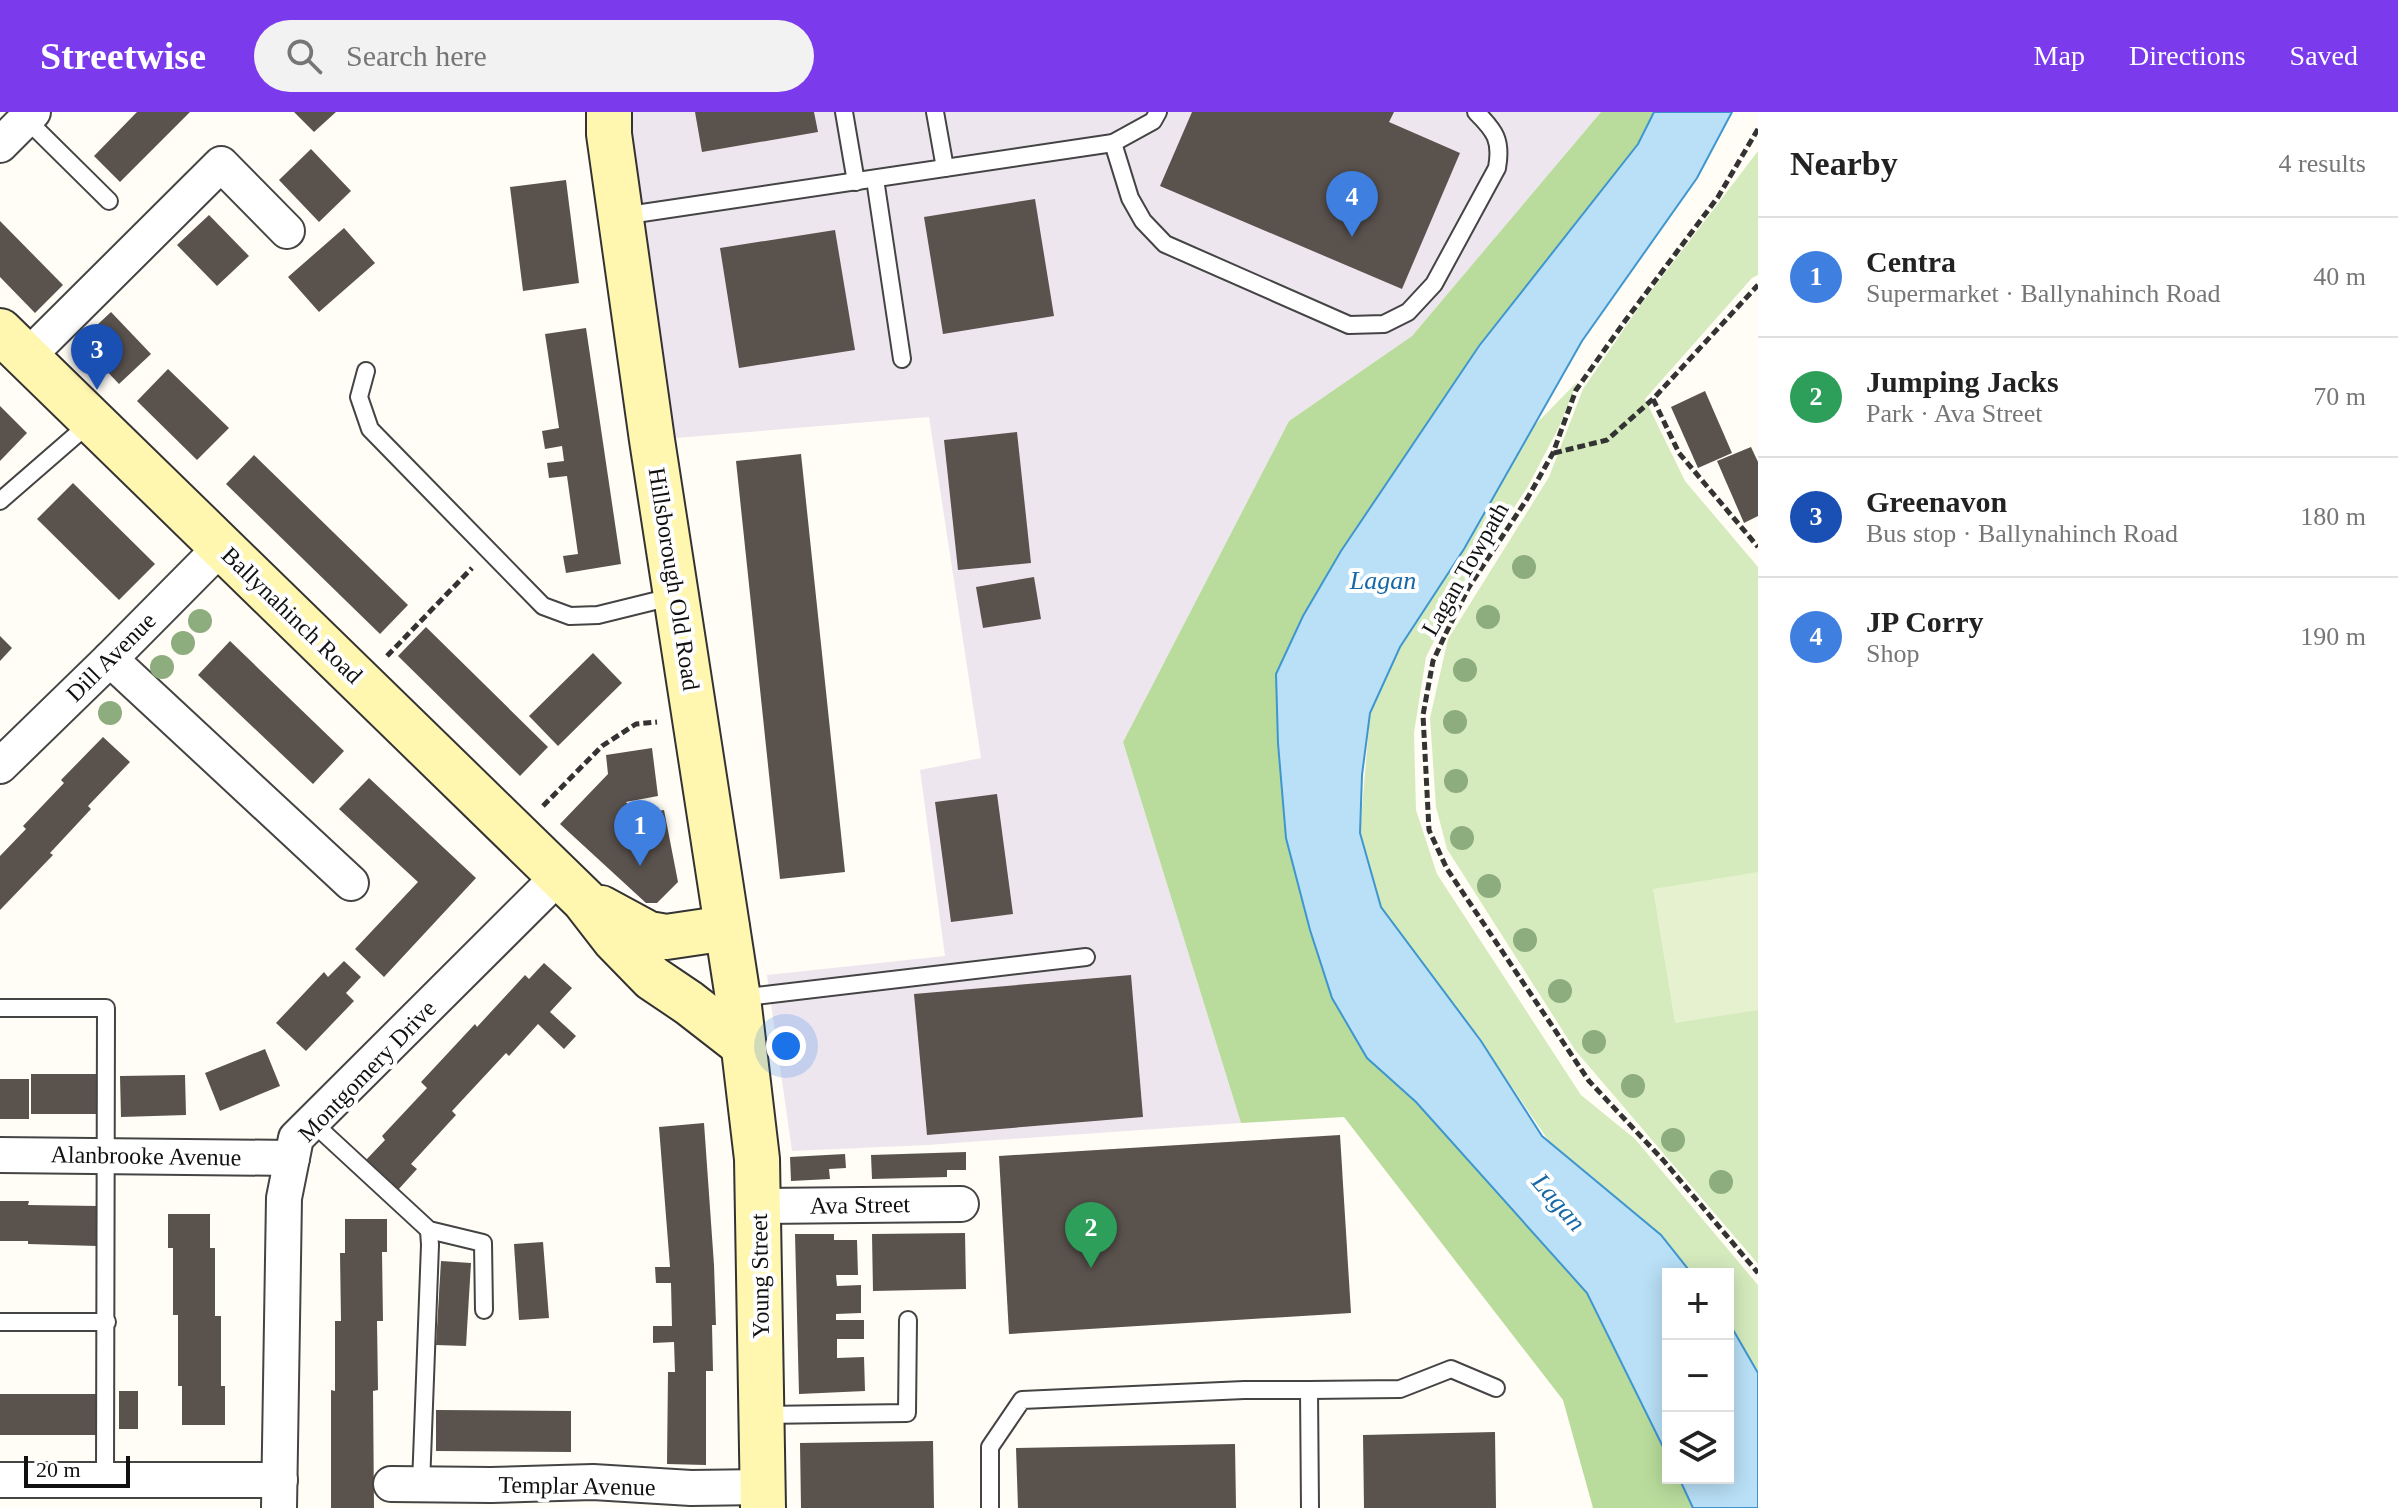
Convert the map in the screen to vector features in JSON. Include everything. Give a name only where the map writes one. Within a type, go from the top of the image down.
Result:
[{"type":"street","name":"Hillsborough Old Road","points":[[609,112],[609,134],[743,1045]]},
{"type":"street","points":[[0,145],[29,116]]},
{"type":"street","points":[[14,344],[221,164],[287,231]]},
{"type":"street","name":"Ballynahinch Road","points":[[14,344],[572,888],[615,940],[652,978],[743,1045]]},
{"type":"street","name":"Dill Avenue","points":[[0,766],[221,547]]},
{"type":"street","points":[[110,659],[351,883]]},
{"type":"street","name":"Ballynahinch Road","points":[[572,888],[649,934],[666,937],[727,928]]},
{"type":"street","name":"Montgomery Drive","points":[[279,1494],[284,1198],[296,1138],[572,888]]},
{"type":"street","name":"Young Street","points":[[743,1045],[757,1159],[763,1497]]},
{"type":"street","name":"Alanbrooke Avenue","points":[[0,1155],[292,1158]]},
{"type":"street","name":"Ava Street","points":[[759,1206],[961,1204]]},
{"type":"street","points":[[0,1480],[105,1480],[279,1494]]},
{"type":"street","name":"Templar Avenue","points":[[406,1484],[593,1482],[691,1488],[763,1497]]},
{"type":"lane","points":[[844,112],[856,182]]},
{"type":"lane","points":[[935,112],[945,168]]},
{"type":"lane","points":[[621,216],[1113,143],[1153,121],[1158,112]]},
{"type":"lane","points":[[1113,143],[1130,198],[1143,221],[1165,244],[1349,325],[1384,324],[1408,312],[1434,284],[1497,168],[1501,148],[1492,128],[1476,112]]},
{"type":"lane","points":[[29,116],[109,201]]},
{"type":"lane","points":[[875,179],[902,359]]},
{"type":"lane","points":[[366,371],[359,397],[370,429],[543,606],[570,616],[598,615],[676,596]]},
{"type":"lane","points":[[0,501],[93,421]]},
{"type":"lane","points":[[738,998],[1086,957]]},
{"type":"lane","points":[[0,1008],[106,1008],[105,1480]]},
{"type":"lane","points":[[312,1122],[429,1230],[483,1243],[484,1310]]},
{"type":"lane","points":[[406,1484],[429,1230]]},
{"type":"lane","points":[[762,1415],[907,1413],[908,1320]]},
{"type":"lane","points":[[0,1322],[107,1322]]},
{"type":"lane","points":[[990,1508],[990,1447],[1022,1400],[1244,1390],[1400,1389],[1451,1369],[1496,1388]]},
{"type":"lane","points":[[1309,1390],[1310,1508]]},
{"type":"path","name":"Lagan Towpath","points":[[1758,129],[1718,197],[1576,390],[1553,453],[1527,499],[1469,587],[1433,661],[1423,715],[1429,830],[1447,869],[1589,1081],[1663,1160],[1758,1273]]},
{"type":"path","points":[[1553,453],[1607,440],[1653,399],[1758,285]]},
{"type":"path","points":[[1653,399],[1679,453],[1758,547]]},
{"type":"path","points":[[384,659],[488,552]]},
{"type":"path","points":[[539,809],[602,746],[636,724],[659,722]]},
{"type":"shaded area","points":[[609,112],[1601,112],[1412,336],[1289,421],[1123,742],[1241,1123],[927,1145],[792,1151],[767,975],[945,956],[920,770],[981,758],[929,417],[652,440]]},
{"type":"green space","points":[[1601,112],[1654,112],[1638,144],[1341,551],[1303,616],[1276,675],[1286,838],[1332,998],[1367,1058],[1416,1102],[1587,1293],[1662,1445],[1662,1484],[1682,1484],[1693,1508],[1593,1508],[1563,1400],[1344,1117],[1241,1123],[1123,742],[1289,421],[1412,336]]},
{"type":"green space","points":[[1758,151],[1758,275],[1752,278],[1645,399],[1685,481],[1758,567],[1758,1264],[1575,1050],[1447,849],[1436,807],[1430,718],[1448,639],[1549,477],[1583,389],[1639,307]]},
{"type":"green space","points":[[1577,382],[1559,427],[1527,488],[1465,580],[1426,657],[1414,733],[1416,810],[1437,874],[1581,1095],[1635,1139],[1758,1285],[1758,1373],[1734,1331],[1734,1268],[1687,1268],[1661,1235],[1548,1140],[1482,1043],[1380,906],[1360,833],[1370,713],[1399,649],[1465,547],[1531,429]]},
{"type":"green space","points":[[1758,872],[1758,1010],[1675,1023],[1653,889]]},
{"type":"water","name":"Lagan","points":[[1654,112],[1732,112],[1697,178],[1582,341],[1464,549],[1400,647],[1370,713],[1362,775],[1360,833],[1381,907],[1481,1041],[1542,1136],[1661,1235],[1687,1268],[1662,1268],[1662,1445],[1587,1293],[1416,1102],[1367,1058],[1332,998],[1286,838],[1276,674],[1303,616],[1341,551],[1479,346],[1638,144]]},
{"type":"water","points":[[1734,1331],[1758,1373],[1758,1508],[1693,1508],[1682,1484],[1734,1484]]},
{"type":"building","points":[[137,112],[190,112],[120,182],[94,156]]},
{"type":"building","points":[[294,112],[336,112],[314,132]]},
{"type":"building","points":[[695,112],[814,112],[818,132],[702,152]]},
{"type":"building","points":[[1192,112],[1394,112],[1389,122],[1460,153],[1402,289],[1160,186]]},
{"type":"building","points":[[311,149],[351,191],[319,222],[279,180]]},
{"type":"building","points":[[566,180],[579,283],[523,291],[510,187]]},
{"type":"building","points":[[1035,199],[1054,316],[943,334],[924,217]]},
{"type":"building","points":[[209,215],[249,256],[217,286],[177,245]]},
{"type":"building","points":[[0,221],[63,285],[35,313],[0,277]]},
{"type":"building","points":[[344,228],[375,263],[319,312],[288,277]]},
{"type":"building","points":[[835,230],[855,350],[739,368],[720,248]]},
{"type":"building","points":[[111,312],[151,354],[119,384],[79,342]]},
{"type":"building","points":[[586,328],[621,564],[566,573],[563,556],[578,554],[567,476],[549,478],[547,463],[564,461],[562,446],[545,449],[542,431],[559,428],[545,334]]},
{"type":"building","points":[[168,369],[229,428],[197,460],[137,401]]},
{"type":"building","points":[[1705,391],[1732,453],[1698,468],[1671,407]]},
{"type":"building","points":[[0,406],[27,433],[0,461]]},
{"type":"building","points":[[1017,432],[1031,563],[958,570],[944,440]]},
{"type":"building","points":[[1751,447],[1758,462],[1758,516],[1744,523],[1717,461]]},
{"type":"building","points":[[801,454],[845,872],[780,879],[736,461]]},
{"type":"building","points":[[254,455],[408,605],[380,634],[226,484]]},
{"type":"building","points":[[73,483],[155,564],[119,600],[37,519]]},
{"type":"building","points":[[1034,577],[1041,619],[983,628],[976,587]]},
{"type":"building","points":[[426,627],[548,747],[520,776],[398,656]]},
{"type":"building","points":[[0,636],[12,648],[0,661]]},
{"type":"building","points":[[230,641],[344,751],[313,784],[198,675]]},
{"type":"building","points":[[593,653],[622,683],[558,746],[529,716]]},
{"type":"building","points":[[103,737],[130,762],[88,806],[91,809],[50,853],[53,855],[0,910],[0,856],[26,829],[23,826],[64,783],[61,780]]},
{"type":"building","points":[[652,748],[658,796],[626,802],[637,814],[664,810],[678,882],[657,903],[646,903],[560,824],[608,774],[606,755]]},
{"type":"building","points":[[369,778],[476,878],[384,977],[355,949],[418,882],[339,809]]},
{"type":"building","points":[[997,794],[1013,914],[951,922],[935,802]]},
{"type":"building","points":[[344,961],[361,977],[346,993],[354,1001],[306,1051],[276,1023],[324,972],[328,977]]},
{"type":"building","points":[[544,963],[572,988],[550,1012],[576,1036],[564,1049],[538,1024],[452,1111],[456,1115],[411,1164],[417,1169],[397,1191],[365,1161],[385,1140],[382,1136],[427,1088],[421,1082],[525,975],[529,979]]},
{"type":"building","points":[[1131,975],[1143,1117],[927,1135],[914,994]]},
{"type":"building","points":[[265,1049],[280,1086],[220,1111],[205,1073]]},
{"type":"building","points":[[31,1074],[96,1074],[97,1114],[31,1114]]},
{"type":"building","points":[[185,1075],[186,1115],[121,1117],[120,1076]]},
{"type":"building","points":[[0,1079],[29,1079],[29,1119],[0,1119]]},
{"type":"building","points":[[704,1123],[716,1325],[712,1325],[713,1371],[706,1371],[706,1465],[667,1464],[668,1372],[675,1372],[674,1342],[653,1343],[653,1326],[672,1326],[671,1283],[656,1283],[655,1267],[670,1267],[659,1127]]},
{"type":"building","points":[[1340,1135],[1351,1313],[1009,1334],[999,1156]]},
{"type":"building","points":[[966,1152],[966,1170],[947,1170],[947,1177],[872,1179],[871,1155]]},
{"type":"building","points":[[845,1154],[846,1168],[829,1169],[830,1179],[791,1181],[790,1157]]},
{"type":"building","points":[[0,1201],[29,1201],[28,1205],[97,1206],[97,1246],[0,1241]]},
{"type":"building","points":[[168,1214],[210,1214],[210,1248],[215,1248],[215,1316],[221,1316],[221,1386],[225,1386],[225,1425],[182,1425],[182,1386],[178,1386],[178,1315],[173,1315],[173,1248],[168,1248]]},
{"type":"building","points":[[345,1219],[387,1219],[387,1252],[382,1252],[383,1321],[377,1321],[378,1390],[373,1391],[374,1508],[331,1508],[331,1390],[335,1391],[335,1321],[341,1321],[340,1253],[345,1253]]},
{"type":"building","points":[[965,1233],[966,1289],[873,1291],[872,1234]]},
{"type":"building","points":[[795,1234],[834,1234],[834,1240],[857,1240],[858,1275],[836,1275],[837,1286],[861,1285],[861,1313],[836,1314],[836,1320],[864,1320],[864,1339],[837,1339],[837,1358],[864,1357],[865,1391],[799,1394]]},
{"type":"building","points":[[543,1242],[549,1318],[519,1320],[514,1244]]},
{"type":"building","points":[[441,1261],[471,1263],[466,1346],[436,1345]]},
{"type":"building","points":[[119,1391],[138,1391],[138,1429],[119,1429]]},
{"type":"building","points":[[0,1394],[97,1394],[97,1435],[0,1435]]},
{"type":"building","points":[[436,1410],[571,1411],[571,1452],[436,1451]]},
{"type":"building","points":[[1495,1432],[1496,1508],[1364,1508],[1363,1435]]},
{"type":"building","points":[[933,1441],[934,1508],[801,1508],[800,1443]]},
{"type":"building","points":[[1235,1444],[1236,1508],[1018,1508],[1016,1448]]},
{"type":"place","name":"JP Corry","points":[[1352,237]]},
{"type":"place","name":"Greenavon","points":[[97,390]]},
{"type":"place","name":"Centra","points":[[640,866]]},
{"type":"place","name":"Jumping Jacks","points":[[1091,1268]]}]
